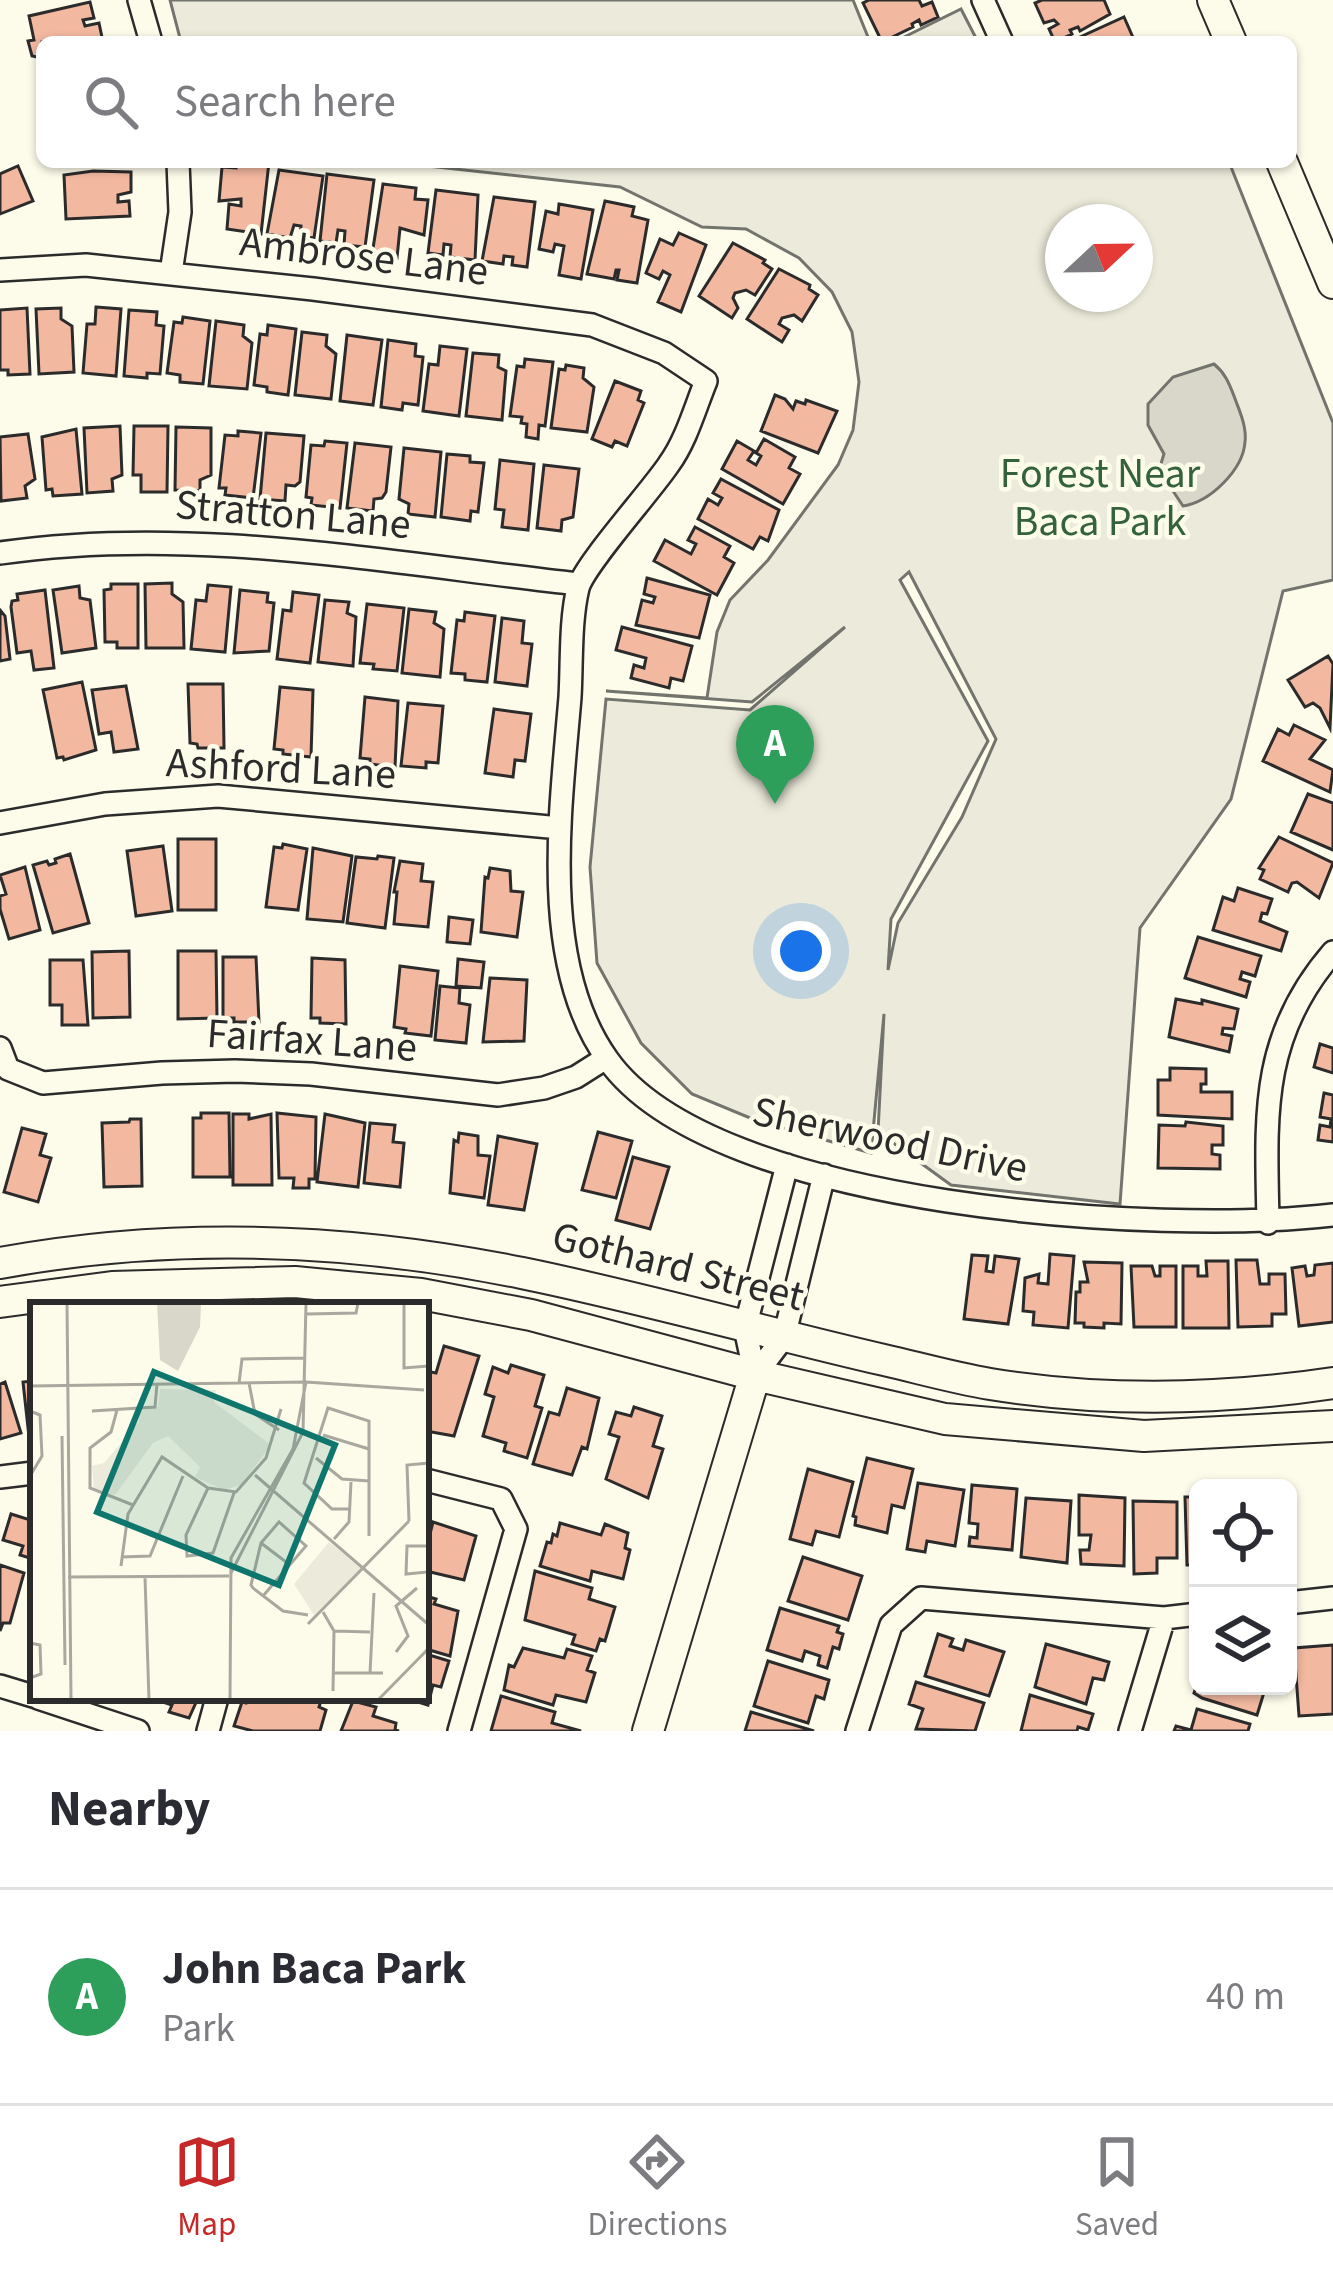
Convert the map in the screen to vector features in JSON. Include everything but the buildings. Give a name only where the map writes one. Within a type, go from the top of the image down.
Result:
[{"type":"street","points":[[139,0],[149,36]]},
{"type":"street","points":[[982,0],[999,36]]},
{"type":"street","points":[[1214,0],[1229,36]]},
{"type":"street","points":[[171,273],[180,212],[178,168]]},
{"type":"street","points":[[1285,168],[1333,283]]},
{"type":"street","name":"Ambrose Lane","points":[[0,270],[86,265],[592,325],[664,353],[706,381],[673,460],[578,584]]},
{"type":"street","name":"Stratton Lane","points":[[0,553],[110,541],[200,541],[578,584]]},
{"type":"street","name":"Sherwood Drive","points":[[578,584],[560,828],[563,918],[569,968],[606,1058],[620,1075],[674,1118],[714,1140],[824,1175],[1000,1209],[1138,1222],[1268,1222],[1333,1215]]},
{"type":"street","name":"Ashford Lane","points":[[0,824],[105,804],[218,796],[560,828]]},
{"type":"street","points":[[1268,1222],[1266,1108],[1282,1029],[1318,968],[1333,952]]},
{"type":"street","name":"Fairfax Lane","points":[[4,1059],[43,1083],[162,1073],[311,1074],[498,1095],[560,1082],[606,1058]]},
{"type":"street","points":[[755,1375],[746,1328],[787,1165]]},
{"type":"street","points":[[648,1731],[755,1375],[784,1337],[824,1175]]},
{"type":"street","name":"Gothard Street","points":[[0,1263],[144,1244],[328,1244],[523,1273],[988,1384],[1163,1398],[1333,1383]]},
{"type":"street","name":"Gothard Street","points":[[0,1302],[112,1287],[295,1282],[400,1292],[531,1315],[755,1375],[945,1419],[1122,1435],[1333,1426]]},
{"type":"street","points":[[0,1477],[30,1473]]},
{"type":"street","points":[[429,1481],[501,1499],[516,1528],[459,1731]]},
{"type":"street","points":[[857,1731],[891,1625],[921,1598],[1164,1618],[1189,1615]]},
{"type":"street","points":[[1297,1602],[1333,1598]]},
{"type":"street","points":[[1130,1731],[1164,1618]]},
{"type":"street","points":[[0,1686],[30,1695]]},
{"type":"street","points":[[47,1701],[138,1731]]},
{"type":"street","points":[[208,1731],[216,1701]]},
{"type":"green space","points":[[170,0],[853,0],[868,36],[179,36]]},
{"type":"green space","points":[[961,9],[975,36],[906,36]]},
{"type":"green space","name":"Forest Near Baca Park","points":[[446,168],[1231,168],[1333,423],[1333,580],[1283,591],[1231,799],[1140,928],[1120,1204],[951,1185],[878,1132],[884,1014],[871,1153],[755,1120],[692,1094],[641,1043],[597,963],[590,867],[606,699],[750,710],[845,627],[752,702],[606,691],[707,698],[717,632],[730,600],[768,560],[838,465],[853,430],[859,382],[852,332],[832,292],[799,258],[746,229],[702,227],[620,187]],"holes":[[[909,572],[996,739],[962,817],[898,923],[888,970],[891,919],[988,741],[900,580]]]},
{"type":"shaded area","points":[[1214,364],[1228,383],[1242,418],[1243,453],[1223,483],[1183,506],[1159,470],[1164,454],[1148,425],[1148,404],[1173,377]]},
{"type":"place","name":"John Baca Park","points":[[775,804]]}]
